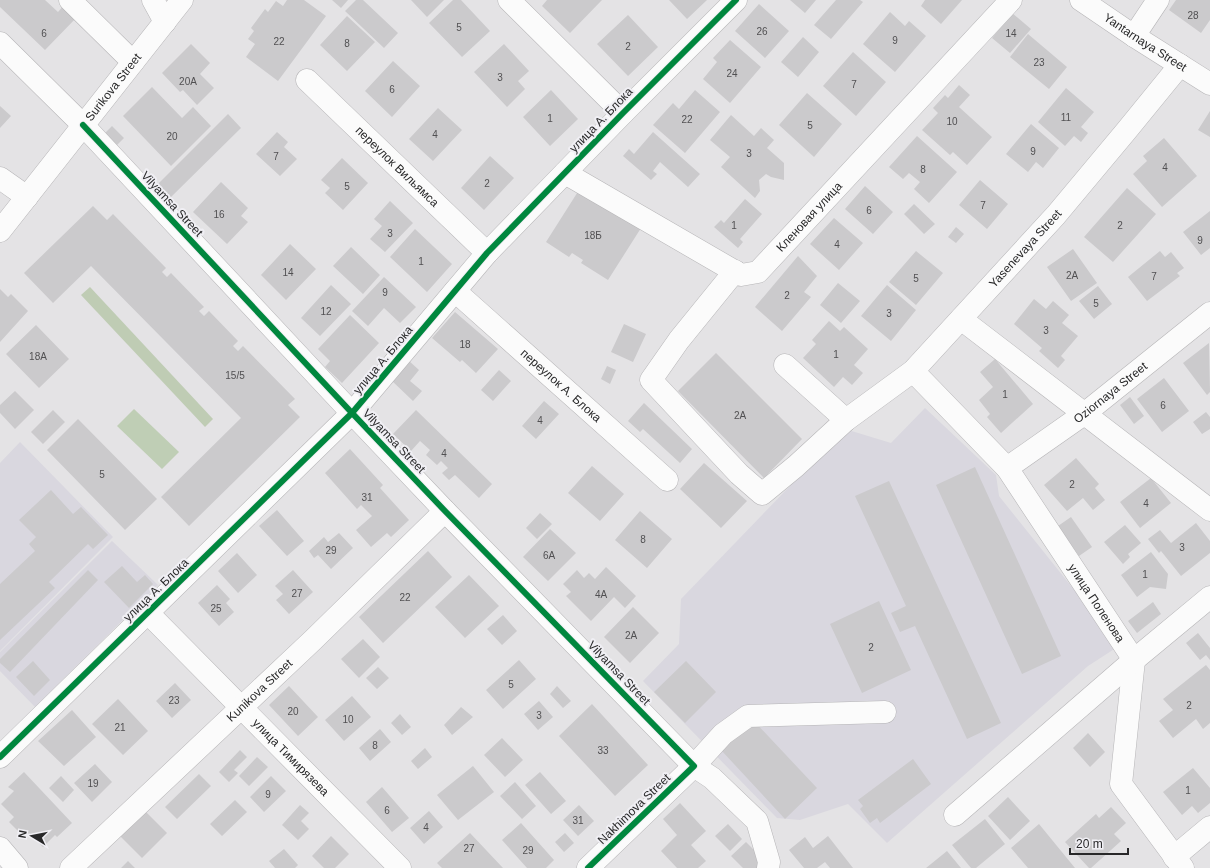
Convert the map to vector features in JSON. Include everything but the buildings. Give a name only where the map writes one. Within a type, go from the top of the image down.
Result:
[{"type":"street","points":[[70,0],[133,62]]},
{"type":"street","points":[[153,0],[165,22]]},
{"type":"street","name":"Surikova Street","points":[[0,231],[182,0]]},
{"type":"street","points":[[510,0],[623,113]]},
{"type":"street","name":"улица А. Блока","points":[[0,757],[352,414],[487,253],[623,113],[736,0]]},
{"type":"street","name":"Кленовая улица","points":[[565,173],[640,218],[741,275],[758,272],[1011,0]]},
{"type":"street","name":"Yantarnaya Street","points":[[1081,0],[1134,36],[1210,84]]},
{"type":"street","points":[[1134,36],[1158,0]]},
{"type":"street","name":"Vilyamsa Street","points":[[0,43],[83,125],[352,414],[445,511],[694,766],[712,778],[757,821],[770,862],[768,868]]},
{"type":"street","name":"Yasenevaya Street","points":[[735,271],[679,340],[651,380],[740,474],[762,494],[850,417],[913,371],[1056,215],[1180,65]]},
{"type":"street","name":"переулок Вильямса","points":[[307,80],[487,253]]},
{"type":"street","points":[[0,178],[27,197]]},
{"type":"street","name":"переулок А. Блока","points":[[455,291],[667,480]]},
{"type":"street","name":"Oziornaya Street","points":[[1008,468],[1084,414],[1210,313]]},
{"type":"street","points":[[961,319],[1210,510]]},
{"type":"street","points":[[785,365],[850,417]]},
{"type":"street","name":"улица Поленова","points":[[913,371],[1008,468],[1134,660]]},
{"type":"street","name":"Kunikova Street","points":[[71,868],[242,708],[445,511]]},
{"type":"street","points":[[955,815],[1134,660],[1210,598]]},
{"type":"street","name":"улица Тимирязева","points":[[148,613],[400,868]]},
{"type":"street","points":[[1134,660],[1121,784],[1178,862],[1210,827]]},
{"type":"street","name":"Nakhimova Street","points":[[588,868],[694,766],[723,734],[748,716],[885,712]]},
{"type":"street","points":[[0,848],[18,868]]},
{"type":"shaded area","points":[[925,408],[996,475],[999,496],[1119,646],[1088,666],[887,843],[848,804],[800,820],[777,818],[643,681],[679,644],[681,599],[845,429],[891,443]]},
{"type":"shaded area","points":[[20,442],[113,537],[0,651],[0,463]]},
{"type":"shaded area","points":[[112,541],[158,585],[35,707],[0,671],[0,652]]},
{"type":"green space","points":[[90,287],[213,419],[205,427],[81,295]]},
{"type":"green space","points":[[134,409],[179,452],[162,469],[117,426]]},
{"type":"cycle path","points":[[0,757],[352,413],[487,253],[623,113],[736,0]]},
{"type":"cycle path","points":[[83,125],[445,511],[694,766],[588,868]]}]
